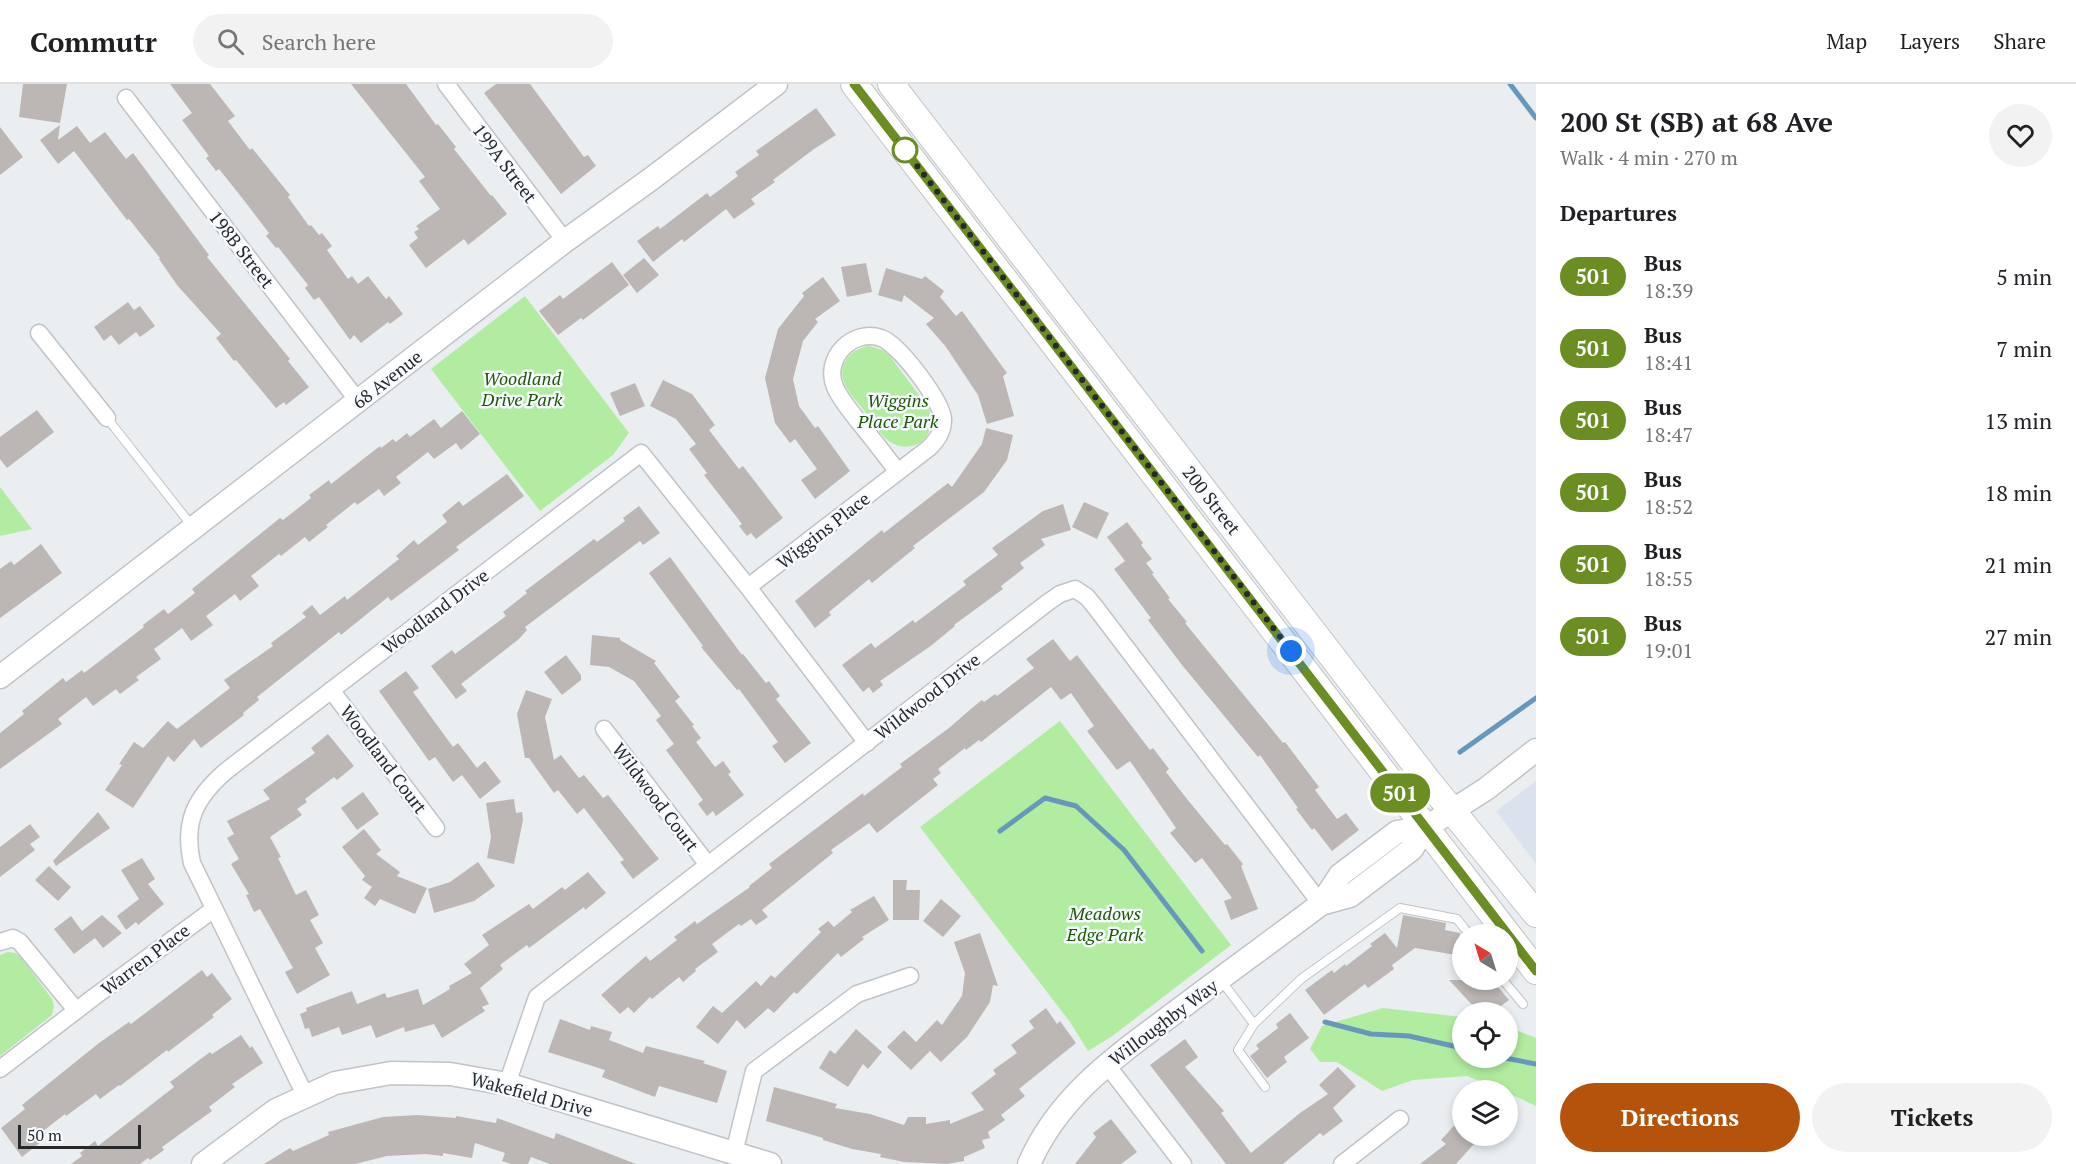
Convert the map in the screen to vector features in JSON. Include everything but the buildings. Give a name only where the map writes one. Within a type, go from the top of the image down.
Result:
[{"type":"main road","name":"200 Street","points":[[855,84],[1536,971]]},
{"type":"main road","name":"200 Street","points":[[891,84],[1452,810],[1536,914]]},
{"type":"street","name":"199A Street","points":[[446,84],[565,242]]},
{"type":"street","name":"68 Avenue","points":[[0,677],[565,242],[776,84]]},
{"type":"street","name":"198B Street","points":[[126,98],[358,401]]},
{"type":"street","points":[[39,333],[107,418]]},
{"type":"street","name":"Wiggins Place","points":[[748,587],[898,472],[929,448],[943,428],[941,409],[932,393],[890,343],[875,336],[856,339],[845,345],[834,362],[831,373],[835,387],[898,472]]},
{"type":"street","name":"Woodland Drive","points":[[306,1097],[192,863],[189,830],[199,801],[212,783],[226,771],[641,453],[748,587],[867,743]]},
{"type":"street","name":"Wildwood Drive","points":[[507,1084],[537,998],[1047,603],[1060,594],[1075,589],[1087,597],[1096,608],[1322,904]]},
{"type":"street","name":"Woodland Court","points":[[331,690],[436,828]]},
{"type":"street","name":"Wildwood Court","points":[[604,729],[708,864]]},
{"type":"street","points":[[1425,828],[1486,789],[1536,750]]},
{"type":"street","name":"Willoughby Way","points":[[1029,1164],[1046,1130],[1060,1111],[1107,1065],[1322,904],[1340,875],[1396,831],[1425,828]]},
{"type":"street","name":"Warren Place","points":[[0,1069],[214,909]]},
{"type":"street","points":[[0,942],[13,938],[20,942],[76,1011]]},
{"type":"street","points":[[734,1153],[754,1071],[856,994],[910,976]]},
{"type":"street","points":[[1107,1065],[1183,1164]]},
{"type":"street","name":"Wakefield Drive","points":[[203,1164],[276,1110],[335,1083],[391,1073],[450,1074],[507,1084],[770,1164]]},
{"type":"street","points":[[1342,1164],[1400,1119]]},
{"type":"lane","points":[[107,418],[193,527]]},
{"type":"lane","points":[[1265,1087],[1238,1050],[1254,1024],[1301,979],[1400,908],[1457,919],[1461,924]]},
{"type":"lane","points":[[1220,979],[1254,1024]]},
{"type":"lane","points":[[1511,990],[1522,1004]]},
{"type":"shaded area","points":[[1536,781],[1536,864],[1496,811]]},
{"type":"green space","name":"Woodland Drive Park","points":[[525,296],[629,433],[613,455],[540,511],[431,369]]},
{"type":"green space","name":"Wiggins Place Park","points":[[869,346],[883,350],[889,355],[928,407],[931,419],[930,430],[926,437],[916,445],[900,446],[888,440],[844,382],[842,375],[844,363],[857,350]]},
{"type":"green space","points":[[0,487],[32,529],[0,536]]},
{"type":"green space","name":"Meadows Edge Park","points":[[1060,721],[1231,945],[1111,1037],[1088,1051],[1070,1022],[920,827]]},
{"type":"green space","points":[[8,952],[21,957],[52,999],[54,1006],[52,1015],[0,1056],[0,955]]},
{"type":"green space","points":[[1383,1008],[1452,1016],[1452,1068],[1518,1068],[1518,1031],[1536,1038],[1536,1106],[1518,1098],[1518,1080],[1477,1080],[1467,1076],[1413,1080],[1382,1091],[1337,1062],[1320,1062],[1310,1049],[1322,1026]]},
{"type":"waterway","points":[[1510,84],[1536,118]]},
{"type":"waterway","points":[[1460,752],[1536,698]]},
{"type":"waterway","points":[[1000,831],[1045,798],[1076,806],[1124,850],[1202,951]]},
{"type":"waterway","points":[[1325,1022],[1371,1034],[1409,1036],[1452,1046]]},
{"type":"waterway","points":[[1518,1061],[1536,1064]]},
{"type":"bus line","name":"501","points":[[854,84],[1536,971]]},
{"type":"route","points":[[905,150],[898,141],[1291,651]]}]
